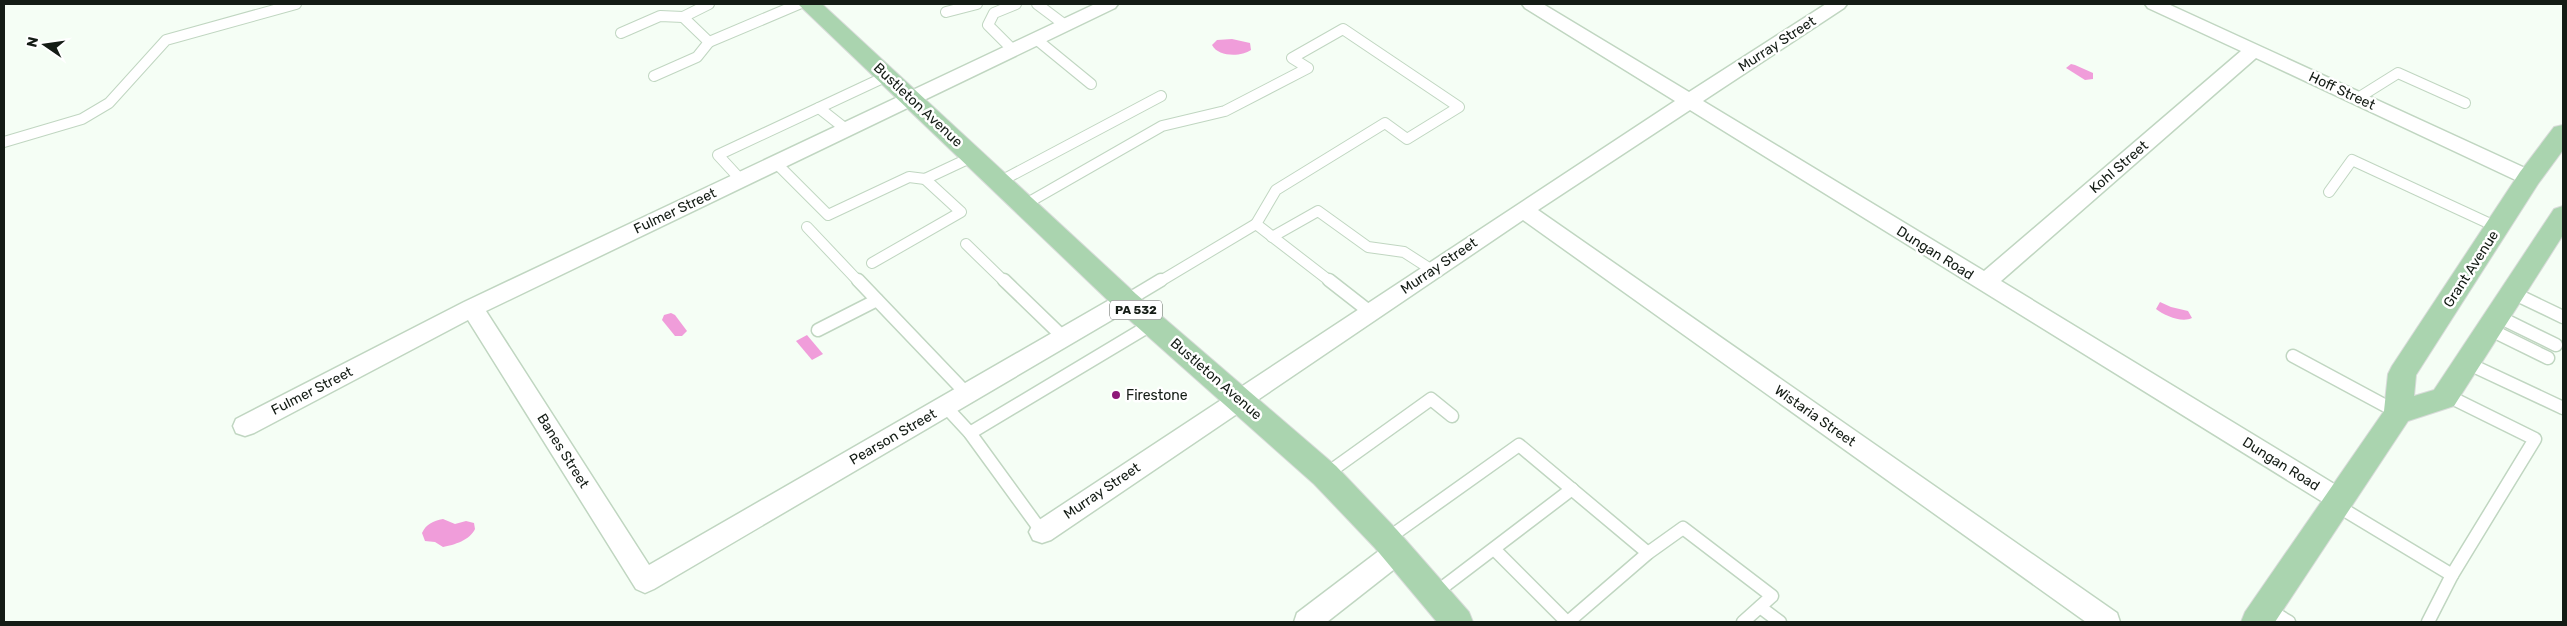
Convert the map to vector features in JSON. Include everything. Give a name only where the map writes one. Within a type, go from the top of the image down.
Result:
[{"type":"main road","name":"Bustleton Avenue","points":[[810,4],[1126,301],[1325,475],[1391,546],[1457,622]]},
{"type":"main road","name":"Grant Avenue","points":[[2271,618],[2338,503],[2398,413],[2402,374],[2499,228],[2529,178],[2563,133]]},
{"type":"main road","points":[[2398,413],[2444,398],[2561,224]]},
{"type":"street","name":"Fulmer Street","points":[[246,426],[472,308],[1109,4]]},
{"type":"street","name":"Dungan Road","points":[[1531,4],[2338,503]]},
{"type":"street","name":"Murray Street","points":[[1042,532],[1432,270],[1838,4]]},
{"type":"street","name":"Hoff Street","points":[[2154,4],[2529,178]]},
{"type":"street","name":"Kohl Street","points":[[1984,283],[2254,50]]},
{"type":"street","name":"Wistaria Street","points":[[1523,210],[2107,622]]},
{"type":"street","name":"Pearson Street","points":[[660,572],[1126,301]]},
{"type":"street","name":"Banes Street","points":[[472,308],[646,581],[660,572]]},
{"type":"street","points":[[1307,622],[1391,546]]},
{"type":"lane","points":[[4,142],[82,118],[109,103],[166,40],[296,4]]},
{"type":"lane","points":[[621,32],[660,16],[683,17],[710,4]]},
{"type":"lane","points":[[654,76],[697,57],[709,42],[799,4]]},
{"type":"lane","points":[[946,12],[978,4],[994,13]]},
{"type":"lane","points":[[1012,50],[988,25],[994,13],[1016,4]]},
{"type":"lane","points":[[1037,4],[1065,25]]},
{"type":"lane","points":[[683,17],[709,42]]},
{"type":"lane","points":[[1024,205],[1162,126],[1225,111],[1308,68],[1292,58],[1343,29],[1459,107],[1407,139],[1385,124],[1276,190],[1256,224],[1126,301]]},
{"type":"lane","points":[[1036,39],[1091,84]]},
{"type":"lane","points":[[2358,98],[2398,73],[2465,104]]},
{"type":"lane","points":[[741,180],[718,155],[887,76]]},
{"type":"lane","points":[[999,182],[1162,96]]},
{"type":"lane","points":[[819,108],[847,130]]},
{"type":"lane","points":[[776,164],[828,215],[909,177],[925,179],[972,156]]},
{"type":"lane","points":[[2329,192],[2352,160],[2499,228]]},
{"type":"lane","points":[[872,263],[961,212],[925,179]]},
{"type":"lane","points":[[1272,237],[1318,211],[1368,247],[1404,252],[1432,270]]},
{"type":"lane","points":[[1256,224],[1370,312]]},
{"type":"lane","points":[[807,227],[967,394]]},
{"type":"lane","points":[[966,244],[1063,337]]},
{"type":"lane","points":[[2513,293],[2563,316]]},
{"type":"lane","points":[[818,330],[877,300]]},
{"type":"lane","points":[[2493,323],[2556,345]]},
{"type":"lane","points":[[2493,323],[2548,358]]},
{"type":"lane","points":[[970,433],[1152,324]]},
{"type":"lane","points":[[2293,356],[2398,413]]},
{"type":"lane","points":[[2467,362],[2563,408]]},
{"type":"lane","points":[[2428,622],[2452,575],[2535,439],[2446,395]]},
{"type":"lane","points":[[1325,475],[1430,398],[1452,416]]},
{"type":"lane","points":[[945,406],[970,433],[1042,532]]},
{"type":"lane","points":[[1391,546],[1518,445],[1648,553]]},
{"type":"lane","points":[[1433,595],[1572,489]]},
{"type":"lane","points":[[2338,503],[2452,575]]},
{"type":"lane","points":[[1494,549],[1568,622],[1648,553],[1683,528],[1772,596],[1743,622]]},
{"type":"lane","points":[[1760,607],[1780,622]]},
{"type":"shaded area","points":[[1232,39],[1250,43],[1251,50],[1242,54],[1230,55],[1219,52],[1212,45],[1217,40]]},
{"type":"shaded area","points":[[2071,64],[2093,73],[2093,79],[2085,80],[2066,68]]},
{"type":"shaded area","points":[[2160,302],[2188,311],[2192,318],[2183,320],[2164,314],[2156,309]]},
{"type":"shaded area","points":[[671,313],[675,315],[687,331],[682,336],[675,336],[662,320],[664,315]]},
{"type":"shaded area","points":[[807,335],[823,354],[812,360],[796,341]]},
{"type":"shaded area","points":[[443,519],[455,524],[466,521],[474,523],[475,529],[466,539],[443,547],[435,542],[425,541],[422,533],[426,527],[433,522]]},
{"type":"place","name":"Firestone","points":[[1116,395]]}]
